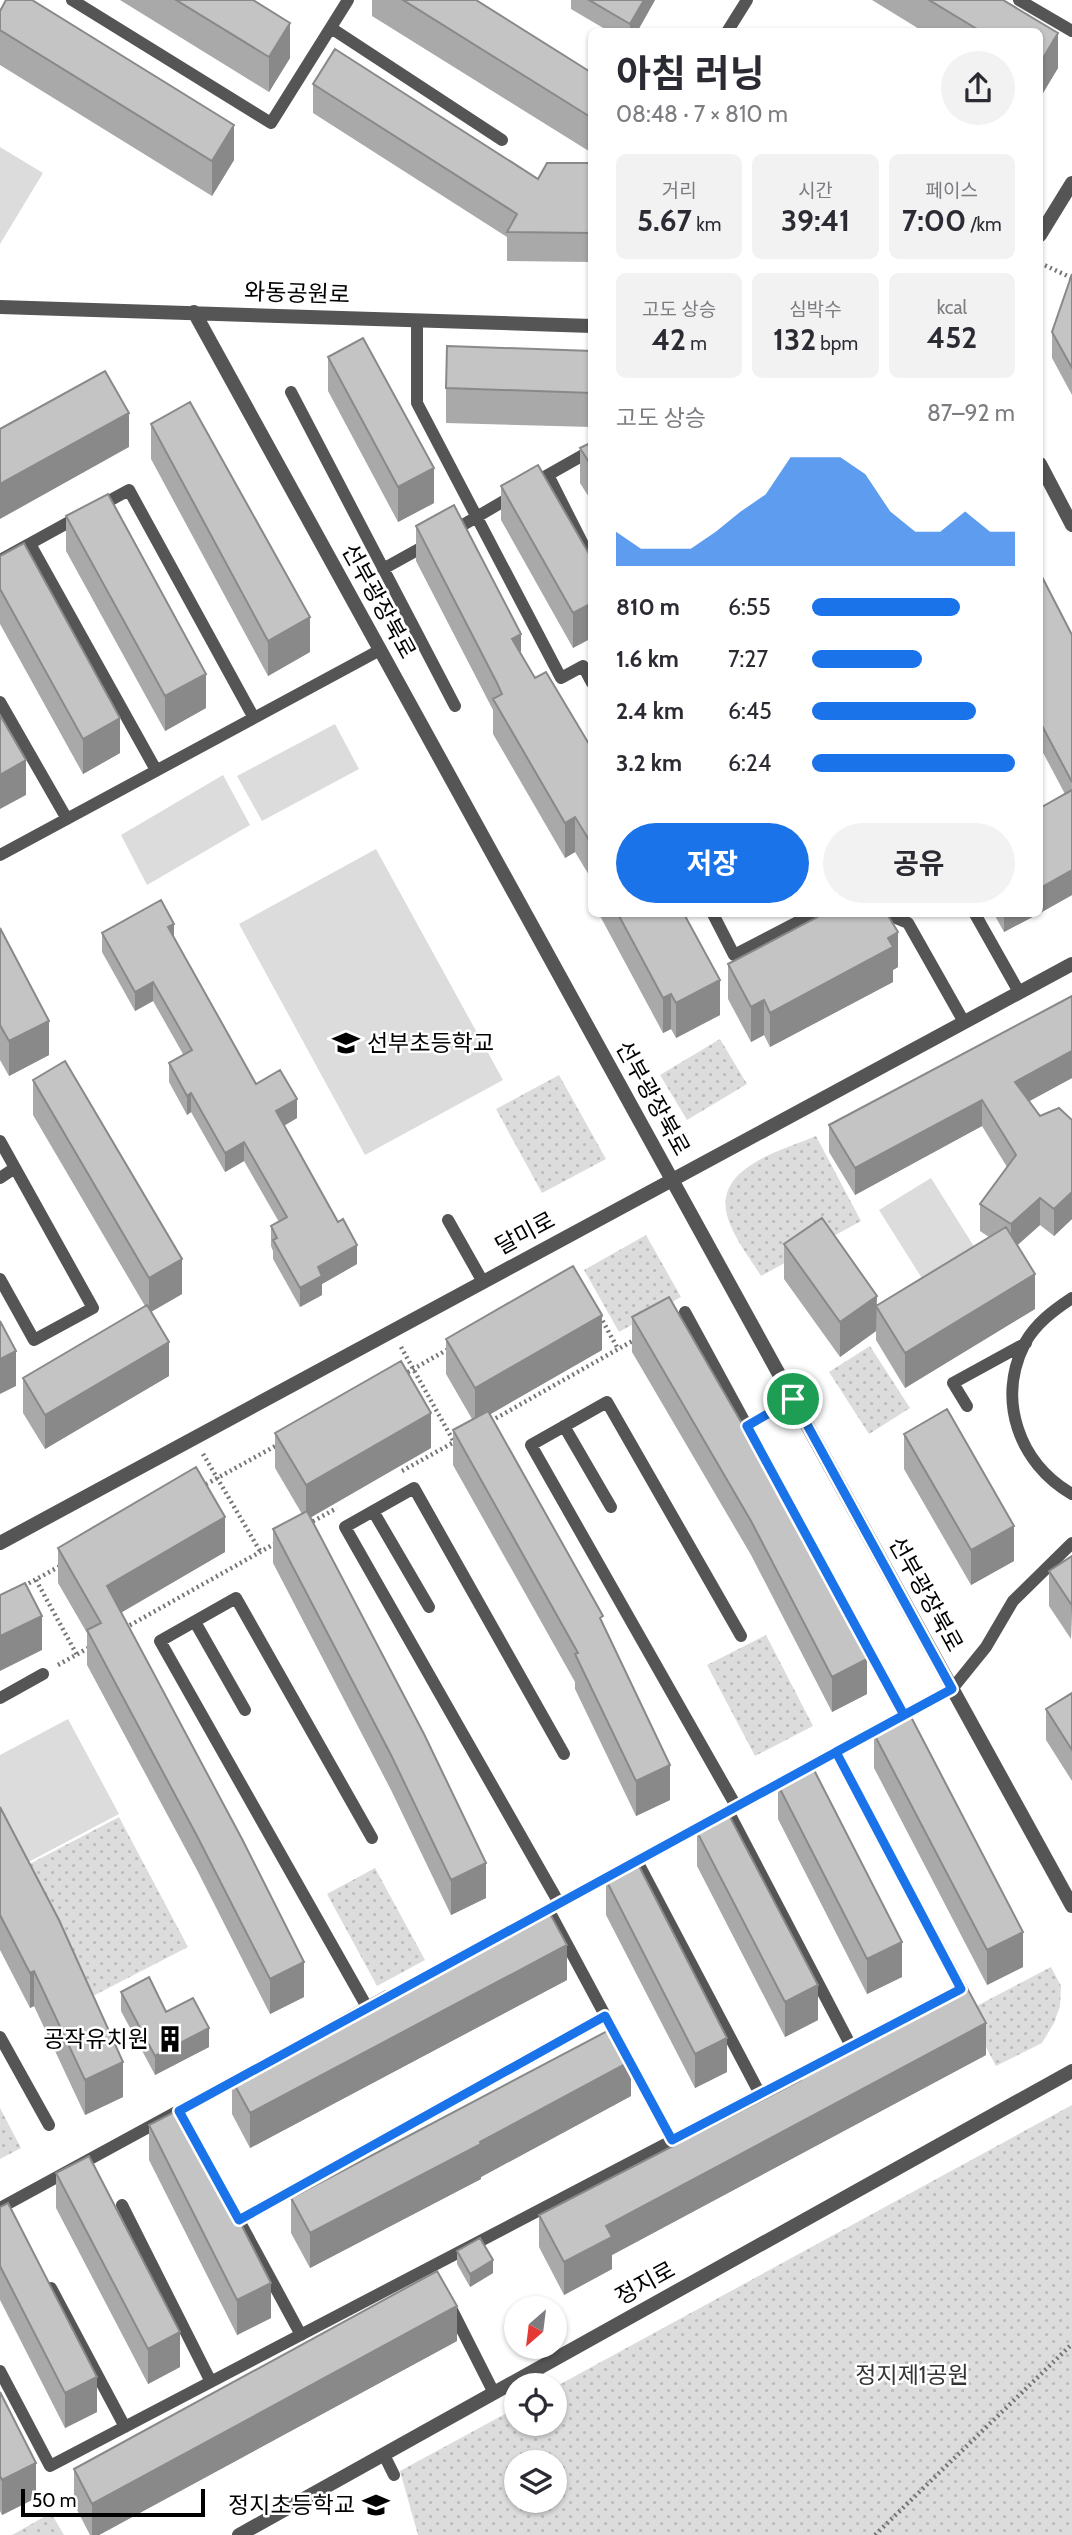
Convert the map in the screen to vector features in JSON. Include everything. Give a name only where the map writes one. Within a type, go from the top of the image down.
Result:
[{"type":"street","points":[[1043,230],[1072,183]]},
{"type":"street","name":"와동공원로","points":[[0,307],[588,326]]},
{"type":"street","name":"선부광장북로","points":[[194,312],[1072,1906]]},
{"type":"street","points":[[1043,470],[1072,525]]},
{"type":"street","name":"달미로","points":[[0,1543],[1072,964]]},
{"type":"street","name":"정지로","points":[[239,2535],[1072,2071]]},
{"type":"lane","points":[[72,0],[271,123],[348,0]]},
{"type":"lane","points":[[1019,0],[1072,31]]},
{"type":"lane","points":[[729,28],[743,1]]},
{"type":"lane","points":[[331,28],[502,140]]},
{"type":"lane","points":[[417,321],[416,403],[561,678],[587,664]]},
{"type":"lane","points":[[291,392],[455,706]]},
{"type":"lane","points":[[383,569],[588,452]]},
{"type":"lane","points":[[548,475],[588,554]]},
{"type":"lane","points":[[0,560],[129,490],[254,718]]},
{"type":"lane","points":[[30,544],[156,770]]},
{"type":"lane","points":[[0,855],[380,650]]},
{"type":"lane","points":[[0,702],[66,819]]},
{"type":"lane","points":[[715,917],[734,954],[807,917]]},
{"type":"lane","points":[[893,917],[908,923],[964,1022]]},
{"type":"lane","points":[[977,917],[1019,992]]},
{"type":"lane","points":[[0,1141],[93,1308],[34,1340],[0,1279]]},
{"type":"lane","points":[[0,1178],[15,1168]]},
{"type":"lane","points":[[449,1220],[483,1282]]},
{"type":"lane","points":[[1072,1298],[1047,1315],[1026,1342],[1015,1372],[1012,1404],[1019,1435],[1034,1463],[1072,1506]]},
{"type":"lane","points":[[685,1312],[904,1715]]},
{"type":"lane","points":[[967,1406],[953,1383],[1026,1342]]},
{"type":"lane","points":[[741,1636],[607,1402],[531,1445],[732,1809],[852,2046]]},
{"type":"lane","points":[[564,1426],[611,1507]]},
{"type":"lane","points":[[1034,1463],[1056,1484],[1072,1494]]},
{"type":"lane","points":[[564,1754],[414,1488],[345,1527],[553,1906],[605,2016],[672,2140]]},
{"type":"lane","points":[[373,1511],[429,1607]]},
{"type":"lane","points":[[462,1956],[952,1689],[986,1647],[1013,1601],[1072,1543]]},
{"type":"lane","points":[[367,2007],[160,1641],[236,1598],[372,1838]]},
{"type":"lane","points":[[195,1622],[245,1710]]},
{"type":"lane","points":[[0,1698],[43,1674]]},
{"type":"lane","points":[[0,2371],[50,2466],[301,2334],[436,2278],[672,2140],[961,1989],[836,1752]]},
{"type":"lane","points":[[637,1861],[760,2094]]},
{"type":"lane","points":[[7,2209],[402,1988]]},
{"type":"lane","points":[[239,2220],[605,2016]]},
{"type":"lane","points":[[0,2038],[49,2125]]},
{"type":"lane","points":[[179,2111],[185,2123]]},
{"type":"lane","points":[[122,2205],[211,2382]]},
{"type":"lane","points":[[232,2208],[301,2334]]},
{"type":"lane","points":[[44,2275],[125,2427]]},
{"type":"lane","points":[[436,2278],[495,2393]]},
{"type":"lane","points":[[384,2455],[394,2475]]},
{"type":"path","points":[[1043,264],[1072,278]]},
{"type":"path","points":[[598,1313],[618,1349]]},
{"type":"path","points":[[393,1331],[454,1442]]},
{"type":"path","points":[[489,1422],[641,1336]]},
{"type":"path","points":[[402,1375],[461,1343]]},
{"type":"path","points":[[747,1426],[793,1399]]},
{"type":"path","points":[[394,1476],[466,1435]]},
{"type":"path","points":[[194,1438],[260,1551]]},
{"type":"path","points":[[193,1492],[287,1440]]},
{"type":"path","points":[[297,1531],[345,1503]]},
{"type":"path","points":[[114,1634],[285,1538]]},
{"type":"path","points":[[15,1591],[72,1559]]},
{"type":"path","points":[[36,1580],[77,1655]]},
{"type":"path","points":[[43,1674],[102,1641]]},
{"type":"path","points":[[874,2535],[1072,2344]]},
{"type":"green space","points":[[0,147],[43,173],[0,244]]},
{"type":"green space","points":[[335,724],[359,769],[262,821],[237,776]]},
{"type":"green space","points":[[223,775],[250,825],[147,885],[121,835]]},
{"type":"green space","points":[[376,849],[503,1080],[365,1155],[239,924]]},
{"type":"green space","points":[[720,1039],[747,1084],[687,1120],[660,1075]]},
{"type":"green space","points":[[559,1075],[606,1159],[542,1193],[496,1109]]},
{"type":"green space","points":[[816,1136],[861,1221],[761,1276],[730,1224],[726,1205],[728,1189],[737,1176],[750,1165]]},
{"type":"green space","points":[[931,1178],[985,1264],[933,1296],[879,1210]]},
{"type":"green space","points":[[646,1235],[681,1297],[619,1332],[584,1270]]},
{"type":"green space","points":[[870,1346],[910,1408],[869,1434],[829,1372]]},
{"type":"green space","points":[[766,1635],[813,1726],[755,1756],[707,1665]]},
{"type":"green space","points":[[68,1719],[119,1814],[21,1866],[0,1827],[0,1755]]},
{"type":"green space","points":[[119,1817],[188,1947],[91,1997],[22,1868]]},
{"type":"green space","points":[[375,1868],[425,1960],[377,1986],[327,1894]]},
{"type":"green space","points":[[1051,1967],[1061,1986],[1060,2006],[1054,2023],[1042,2043],[996,2066],[967,2011]]},
{"type":"green space","name":"정지제1공원","points":[[1072,2105],[1072,2535],[418,2535],[400,2471],[504,2415],[504,2436],[567,2436],[567,2380]]},
{"type":"green space","points":[[0,2108],[21,2148],[0,2159]]},
{"type":"green space","points":[[51,2513],[64,2535],[12,2535]]},
{"type":"building","points":[[6,0],[32,0],[234,125],[212,161],[0,30],[0,11]]},
{"type":"building","points":[[176,0],[253,0],[290,23],[269,57]]},
{"type":"building","points":[[403,0],[476,0],[588,70],[588,116]]},
{"type":"building","points":[[589,0],[644,0],[630,24]]},
{"type":"building","points":[[929,0],[1003,0],[1058,33],[1043,58],[1043,28],[975,28]]},
{"type":"building","points":[[335,49],[538,179],[547,163],[588,163],[588,233],[507,232],[517,214],[313,84]]},
{"type":"building","points":[[1072,274],[1072,368],[1052,332]]},
{"type":"building","points":[[363,338],[434,468],[398,487],[328,357]]},
{"type":"building","points":[[447,346],[588,351],[588,393],[446,388]]},
{"type":"building","points":[[105,371],[129,413],[0,484],[0,429]]},
{"type":"building","points":[[190,402],[310,617],[268,641],[151,424]]},
{"type":"building","points":[[588,444],[588,461],[580,448]]},
{"type":"building","points":[[538,465],[588,552],[588,605],[573,613],[501,486]]},
{"type":"building","points":[[108,494],[206,674],[165,696],[66,516]]},
{"type":"building","points":[[454,505],[521,634],[512,639],[535,678],[546,672],[588,742],[588,838],[575,817],[565,823],[493,699],[502,694],[416,526]]},
{"type":"building","points":[[24,543],[120,718],[83,739],[0,589],[0,556]]},
{"type":"building","points":[[1043,579],[1072,635],[1072,782],[1043,728]]},
{"type":"building","points":[[0,715],[26,760],[0,775]]},
{"type":"building","points":[[1072,790],[1072,870],[1043,886],[1043,806]]},
{"type":"building","points":[[161,900],[174,924],[168,927],[256,1084],[280,1070],[297,1099],[276,1111],[338,1222],[343,1219],[357,1245],[318,1267],[322,1276],[300,1288],[273,1240],[277,1238],[271,1226],[287,1217],[244,1142],[225,1153],[191,1093],[187,1096],[169,1063],[192,1050],[153,982],[135,992],[102,933]]},
{"type":"building","points":[[620,917],[686,917],[720,980],[676,1003],[671,994],[663,998]]},
{"type":"building","points":[[817,917],[889,917],[898,932],[888,938],[893,947],[770,1013],[764,1000],[751,1007],[728,964]]},
{"type":"building","points":[[0,928],[49,1021],[9,1041],[0,1025]]},
{"type":"building","points":[[1072,996],[1072,1051],[1015,1082],[1040,1116],[1059,1108],[1072,1120],[1072,1192],[1054,1209],[1040,1198],[1011,1224],[980,1204],[1016,1155],[982,1100],[855,1168],[829,1125]]},
{"type":"building","points":[[65,1061],[182,1259],[149,1278],[33,1080]]},
{"type":"building","points":[[822,1218],[877,1296],[840,1322],[784,1244]]},
{"type":"building","points":[[1006,1227],[1035,1274],[905,1353],[876,1306]]},
{"type":"building","points":[[573,1266],[602,1315],[475,1388],[446,1339]]},
{"type":"building","points":[[669,1297],[786,1500],[867,1659],[832,1677],[751,1521],[632,1317]]},
{"type":"building","points":[[147,1305],[169,1342],[45,1415],[23,1378]]},
{"type":"building","points":[[0,1321],[16,1351],[0,1359]]},
{"type":"building","points":[[401,1361],[431,1413],[306,1485],[275,1433]]},
{"type":"building","points":[[947,1409],[1014,1526],[971,1550],[904,1434]]},
{"type":"building","points":[[488,1411],[603,1616],[600,1618],[670,1765],[636,1781],[575,1654],[578,1653],[453,1430]]},
{"type":"building","points":[[196,1467],[225,1517],[107,1586],[242,1839],[304,1962],[270,1979],[87,1630],[101,1623],[58,1548]]},
{"type":"building","points":[[307,1511],[424,1734],[486,1863],[451,1880],[391,1755],[273,1529]]},
{"type":"building","points":[[1072,1556],[1072,1604],[1071,1604],[1049,1571]]},
{"type":"building","points":[[25,1583],[42,1616],[0,1636],[0,1595]]},
{"type":"building","points":[[1072,1693],[1072,1750],[1046,1709]]},
{"type":"building","points":[[910,1715],[1023,1932],[987,1950],[874,1734]]},
{"type":"building","points":[[813,1768],[902,1942],[867,1959],[778,1785]]},
{"type":"building","points":[[0,1807],[59,1920],[123,2062],[85,2080],[34,1971],[30,1973],[0,1915]]},
{"type":"building","points":[[729,1815],[818,1985],[785,2002],[697,1832]]},
{"type":"building","points":[[638,1864],[727,2038],[695,2054],[606,1880]]},
{"type":"building","points":[[548,1910],[567,1945],[250,2113],[232,2080],[376,2005],[375,2002]]},
{"type":"building","points":[[149,1977],[166,2012],[193,1998],[209,2028],[155,2056],[121,1992]]},
{"type":"building","points":[[967,1988],[986,2023],[606,2226],[612,2237],[564,2262],[539,2215],[801,2080],[800,2078]]},
{"type":"building","points":[[613,2028],[631,2061],[480,2142],[481,2144],[310,2233],[291,2198]]},
{"type":"building","points":[[182,2108],[271,2283],[237,2300],[149,2125]]},
{"type":"building","points":[[89,2156],[180,2332],[148,2349],[56,2173]]},
{"type":"building","points":[[8,2203],[97,2377],[65,2393],[0,2266],[0,2207]]},
{"type":"building","points":[[480,2238],[493,2260],[470,2274],[457,2251]]},
{"type":"building","points":[[437,2271],[457,2306],[92,2504],[74,2469]]},
{"type":"building","points":[[0,2392],[36,2463],[2,2480],[0,2476]]},
{"type":"place","name":"선부초등학교","points":[[346,1043]]},
{"type":"place","name":"공작유치원","points":[[170,2039]]},
{"type":"place","name":"정지초등학교","points":[[376,2505]]},
{"type":"route","points":[[793,1399],[952,1689],[836,1752],[961,1989],[672,2140],[605,2016],[239,2220],[179,2111],[367,2007],[904,1715],[747,1426],[793,1399]]}]
